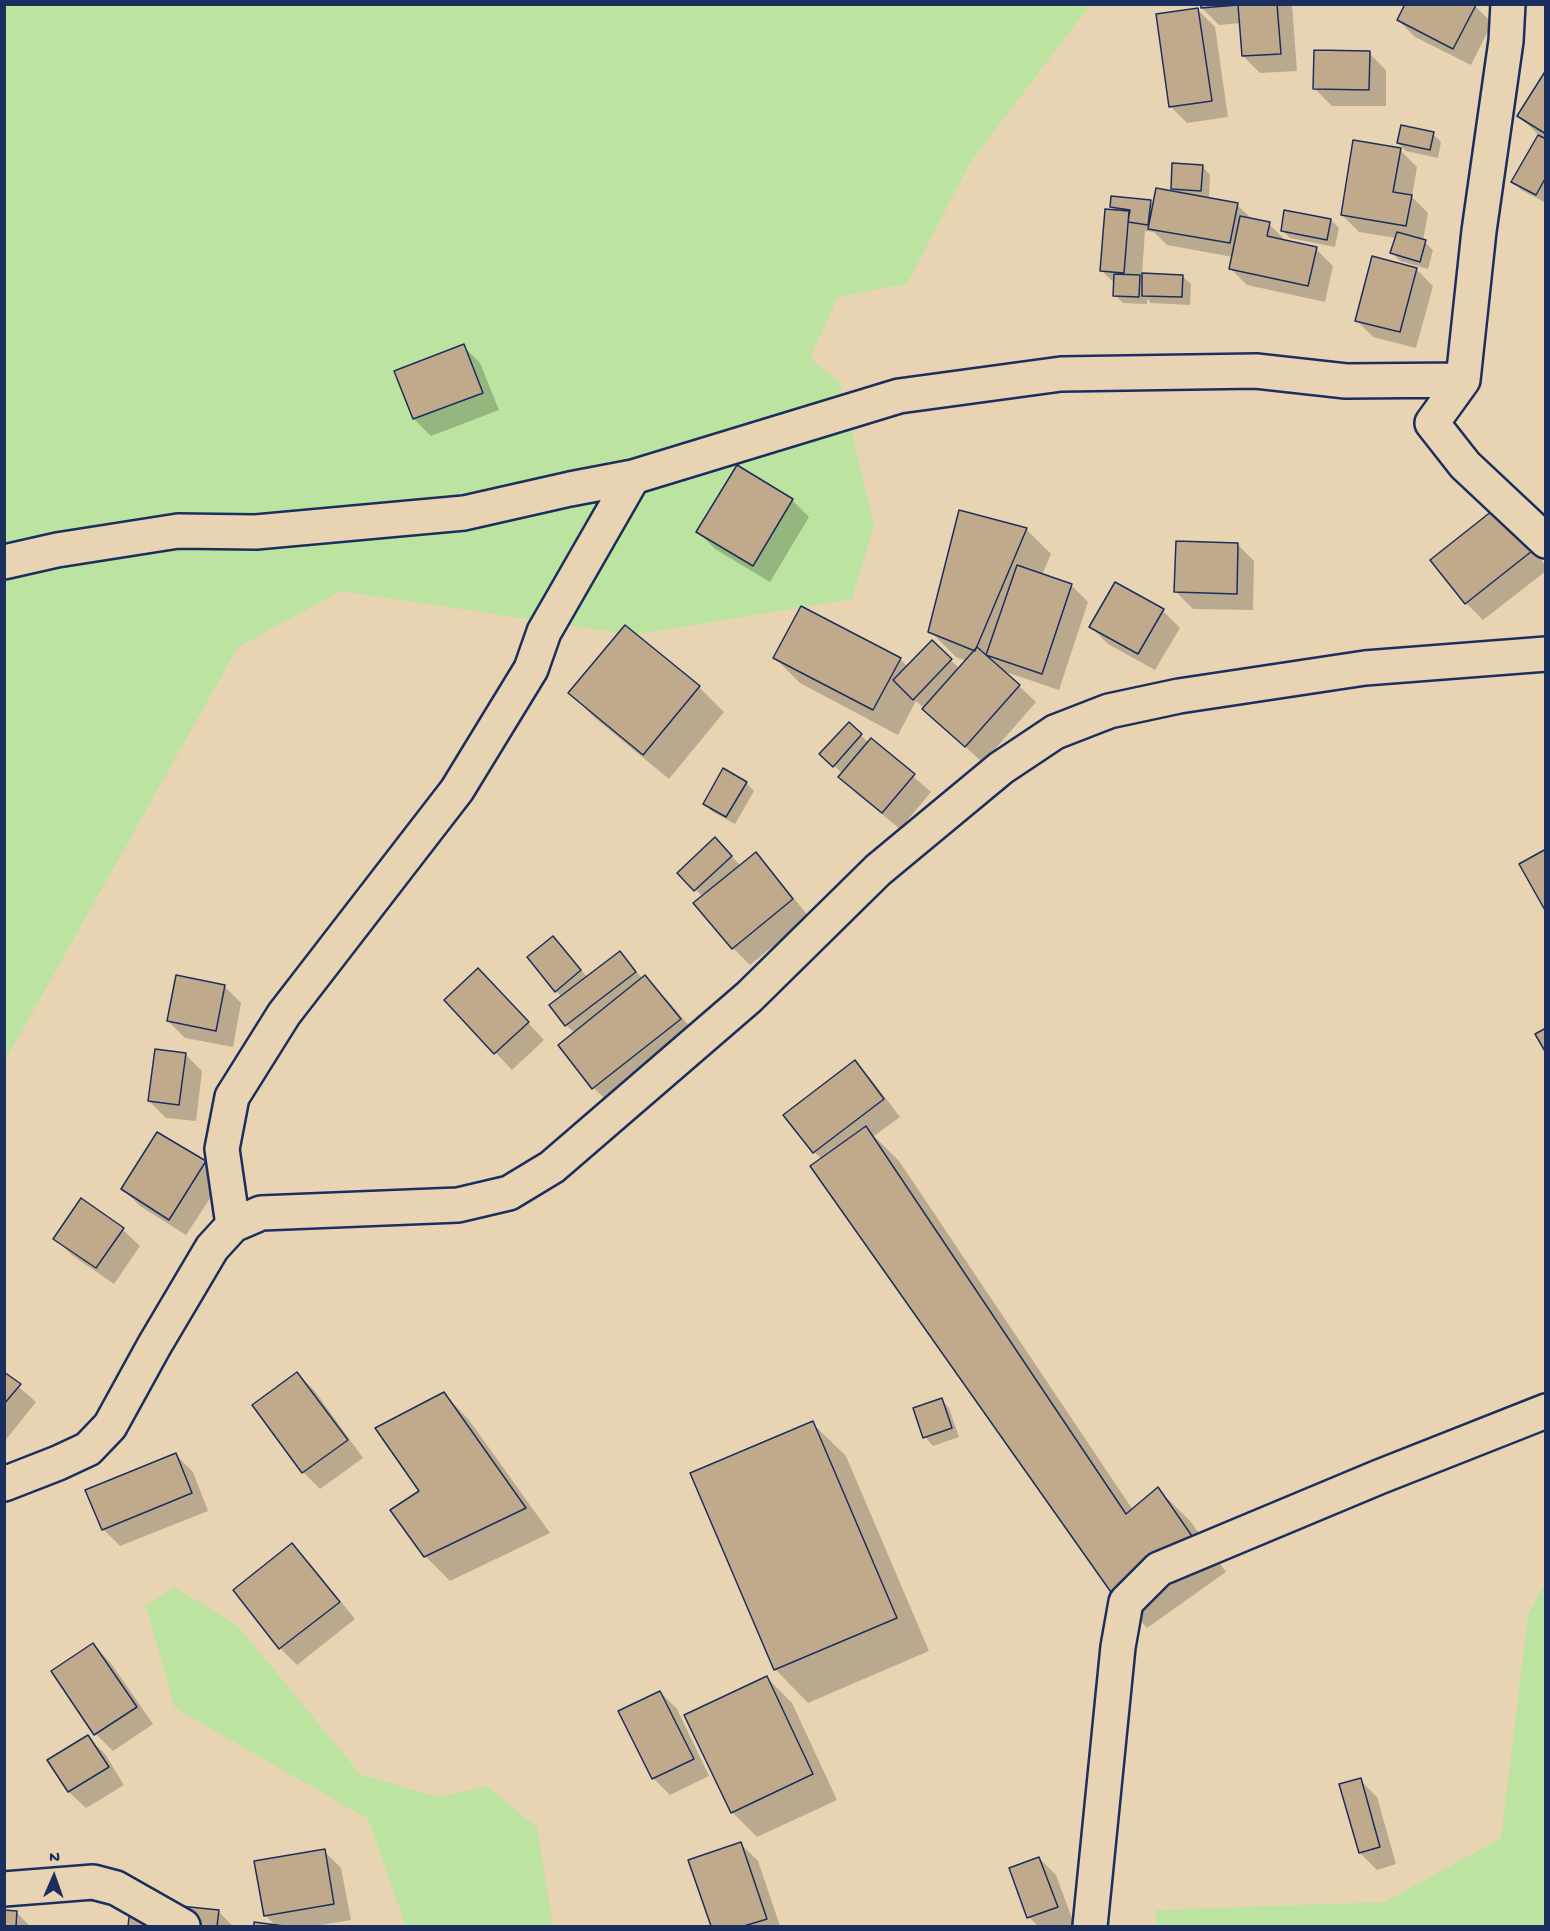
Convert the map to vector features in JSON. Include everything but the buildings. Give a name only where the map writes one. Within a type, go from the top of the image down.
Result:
[{"type":"street","points":[[1508,4],[1506,41],[1479,231],[1463,380],[1432,423],[1466,465],[1545,542]]},
{"type":"street","points":[[4,562],[57,550],[178,531],[256,532],[464,513],[633,477],[899,396],[1061,374],[1256,371],[1346,381],[1463,380]]},
{"type":"street","points":[[232,1225],[222,1149],[232,1097],[284,1014],[457,790],[531,669],[544,632],[633,477]]},
{"type":"street","points":[[4,1484],[88,1449],[110,1426],[212,1248],[232,1225],[261,1213],[458,1205],[509,1193],[543,1173],[561,1160],[749,997],[878,870],[1001,768],[1055,732],[1109,711],[1179,696],[1365,668],[1545,654]]},
{"type":"street","points":[[1090,1926],[1118,1647],[1126,1602],[1159,1569],[1379,1477],[1545,1411]]},
{"type":"street","points":[[4,1889],[93,1882],[117,1888],[183,1926]]},
{"type":"green space","points":[[5,5],[1090,5],[970,163],[907,284],[838,297],[810,358],[840,382],[874,525],[852,599],[633,635],[341,591],[238,647],[5,1061]]},
{"type":"green space","points":[[1545,1583],[1545,1926],[1157,1926],[1156,1910],[1385,1902],[1501,1838],[1528,1615]]},
{"type":"green space","points":[[174,1587],[238,1626],[360,1774],[437,1797],[487,1786],[537,1827],[553,1926],[406,1926],[368,1819],[175,1708],[146,1606]]}]
